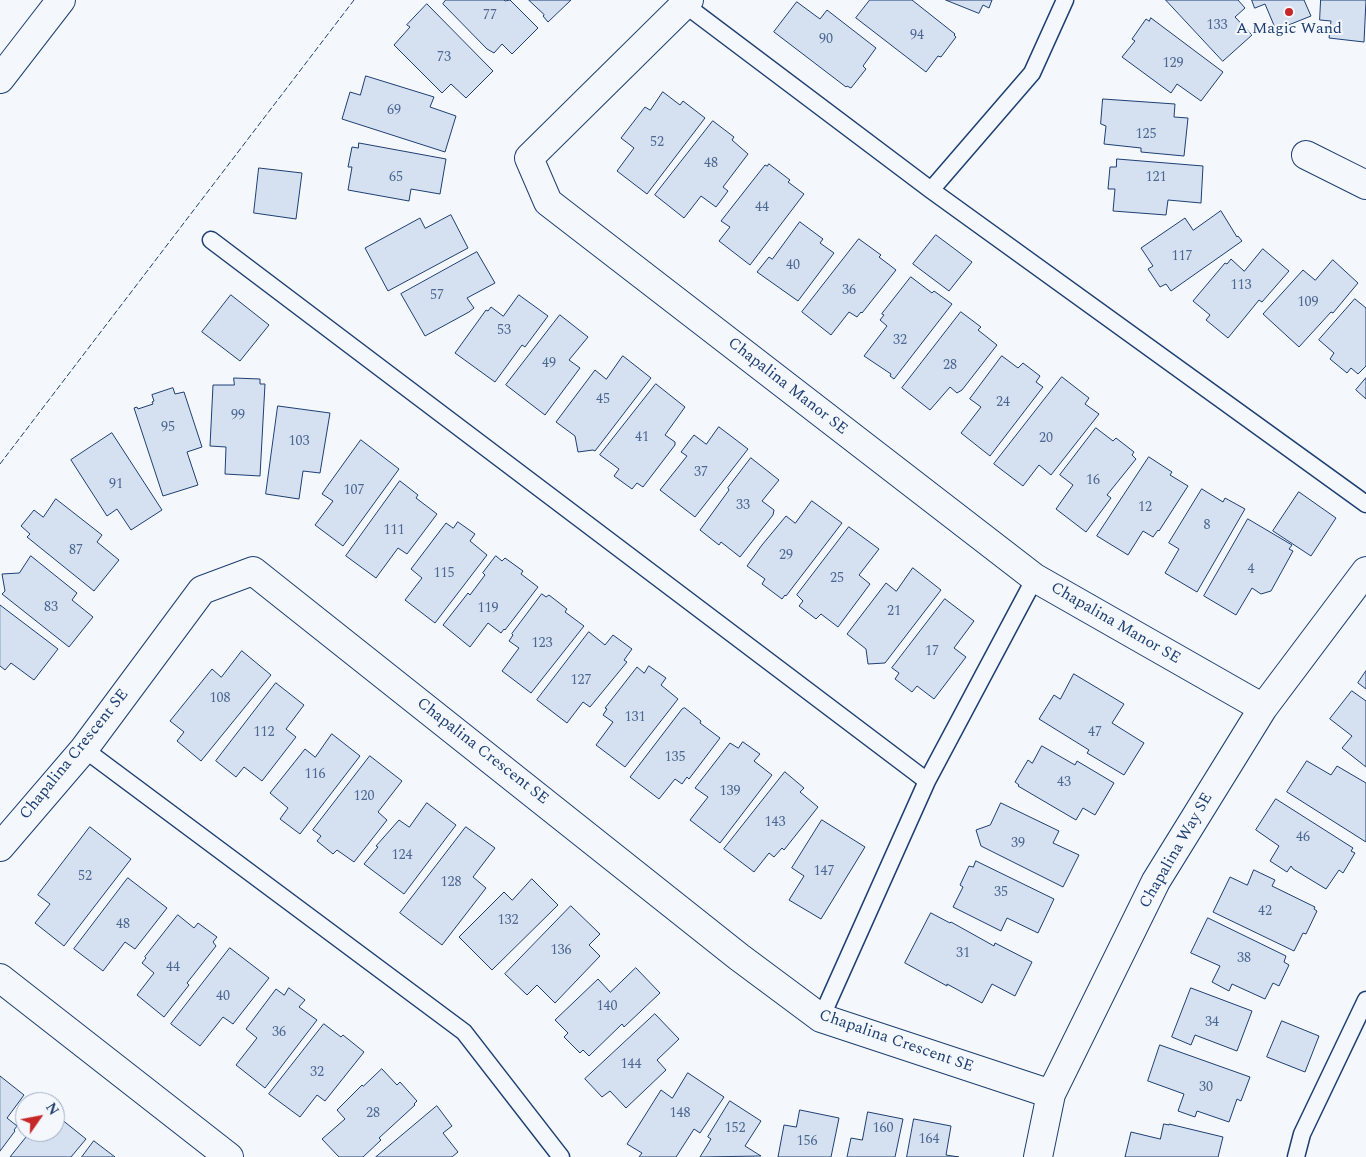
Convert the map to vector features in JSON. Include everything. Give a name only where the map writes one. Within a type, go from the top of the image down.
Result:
[{"type":"main road","points":[[0,80],[61,0]]},
{"type":"main road","name":"Chapalina Manor SE","points":[[686,2],[529,158],[548,202],[1035,578],[1263,708]]},
{"type":"main road","points":[[1306,155],[1366,185]]},
{"type":"main road","name":"Chapalina Crescent SE","points":[[0,847],[84,749],[202,590],[253,571],[739,957],[821,1018],[1051,1094]]},
{"type":"main road","name":"Chapalina Way SE","points":[[1038,1157],[1051,1094],[1156,881],[1263,708],[1366,571]]},
{"type":"main road","points":[[0,978],[229,1157]]},
{"type":"lane","points":[[931,190],[1032,73],[1065,0]]},
{"type":"lane","points":[[686,2],[931,190],[1366,504]]},
{"type":"lane","points":[[211,240],[927,781]]},
{"type":"lane","points":[[821,1018],[927,781],[1035,578]]},
{"type":"lane","points":[[84,749],[464,1032],[561,1157]]},
{"type":"lane","points":[[1296,1157],[1302,1134],[1366,1000]]},
{"type":"building","points":[[446,0],[510,0],[538,28],[512,54],[502,44],[494,53],[487,49],[443,4]]},
{"type":"building","points":[[529,0],[571,0],[548,22],[544,15]]},
{"type":"building","points":[[870,0],[912,0],[955,34],[956,37],[941,57],[938,56],[926,72],[856,18]]},
{"type":"building","points":[[946,0],[992,0],[989,8],[983,5],[979,13]]},
{"type":"building","points":[[1166,0],[1238,0],[1245,8],[1235,17],[1252,35],[1223,61]]},
{"type":"building","name":"A Magic Wand","points":[[1252,0],[1304,0],[1311,16],[1276,30],[1265,4],[1255,8]]},
{"type":"building","points":[[1321,0],[1366,0],[1364,42],[1329,38],[1331,21],[1320,20]]},
{"type":"building","points":[[797,2],[820,19],[827,10],[876,48],[863,66],[866,69],[851,88],[846,87],[774,32]]},
{"type":"building","points":[[427,4],[493,71],[466,98],[451,84],[442,93],[394,45],[410,27],[407,25]]},
{"type":"building","points":[[1151,18],[1223,72],[1201,101],[1177,84],[1171,93],[1122,57],[1135,41],[1132,39],[1146,19],[1149,21]]},
{"type":"building","points":[[366,76],[434,97],[430,107],[456,116],[445,152],[342,119],[350,92],[360,95]]},
{"type":"building","points":[[663,92],[680,105],[683,101],[705,118],[647,194],[617,171],[634,148],[621,138],[645,107],[650,110]]},
{"type":"building","points":[[1103,99],[1175,104],[1174,117],[1188,118],[1184,156],[1141,152],[1141,148],[1104,144],[1106,126],[1101,124]]},
{"type":"building","points":[[713,121],[734,137],[732,140],[748,154],[723,187],[728,191],[716,207],[701,196],[684,218],[655,195]]},
{"type":"building","points":[[359,143],[446,159],[440,194],[411,189],[409,201],[348,190],[352,167],[348,167],[352,147],[358,148]]},
{"type":"building","points":[[1117,159],[1203,166],[1201,203],[1168,200],[1166,215],[1113,211],[1115,189],[1108,189],[1110,167],[1116,167]]},
{"type":"building","points":[[769,164],[790,180],[788,182],[804,194],[750,265],[719,241],[730,227],[721,221],[765,165]]},
{"type":"building","points":[[259,168],[302,173],[296,219],[254,213]]},
{"type":"building","points":[[1221,211],[1237,237],[1242,241],[1171,291],[1166,284],[1160,287],[1148,269],[1153,266],[1141,248],[1185,218],[1193,230]]},
{"type":"building","points":[[451,215],[468,248],[388,291],[365,248],[420,218],[425,228]]},
{"type":"building","points":[[800,222],[823,239],[820,243],[834,253],[798,301],[757,272],[769,257],[772,259]]},
{"type":"building","points":[[936,235],[972,262],[949,291],[913,264]]},
{"type":"building","points":[[859,239],[881,255],[879,257],[896,270],[862,313],[857,317],[849,312],[831,335],[802,312]]},
{"type":"building","points":[[1263,249],[1289,271],[1262,302],[1259,300],[1228,338],[1206,320],[1210,315],[1193,301],[1225,263],[1227,264],[1231,259],[1244,271]]},
{"type":"building","points":[[477,252],[495,283],[467,298],[474,308],[469,312],[425,336],[401,294]]},
{"type":"building","points":[[1333,260],[1358,283],[1333,313],[1331,312],[1299,347],[1263,314],[1303,270],[1315,280]]},
{"type":"building","points":[[911,277],[932,293],[934,291],[952,304],[894,379],[890,376],[891,374],[864,356],[887,326],[880,320],[884,315],[882,314]]},
{"type":"building","points":[[231,295],[269,325],[240,361],[202,332]]},
{"type":"building","points":[[519,295],[548,316],[525,347],[522,345],[495,382],[455,353],[486,310],[488,311],[491,307],[503,316]]},
{"type":"building","points":[[1355,299],[1366,308],[1366,366],[1358,374],[1351,368],[1347,373],[1330,359],[1334,353],[1319,340]]},
{"type":"building","points":[[961,312],[981,327],[978,330],[997,345],[962,390],[957,393],[950,387],[930,410],[902,388]]},
{"type":"building","points":[[560,315],[588,337],[569,360],[580,368],[545,415],[506,385]]},
{"type":"building","points":[[623,356],[651,378],[595,451],[578,452],[575,436],[556,422],[595,370],[606,379]]},
{"type":"building","points":[[1002,356],[1018,368],[1023,363],[1040,376],[1036,382],[1043,387],[990,456],[961,433],[981,407],[970,399]]},
{"type":"building","points":[[1062,377],[1089,398],[1085,404],[1099,414],[1051,475],[1039,465],[1023,486],[994,464]]},
{"type":"building","points":[[234,378],[260,379],[260,384],[265,384],[260,476],[225,474],[226,447],[210,446],[213,385],[234,385]]},
{"type":"building","points":[[1366,378],[1366,399],[1356,390]]},
{"type":"building","points":[[656,384],[685,407],[665,435],[675,442],[675,445],[643,487],[637,483],[632,489],[614,476],[619,469],[600,455]]},
{"type":"building","points":[[173,388],[175,394],[184,392],[202,447],[187,452],[198,485],[163,496],[134,408],[137,407],[138,409],[153,404],[152,395]]},
{"type":"building","points":[[278,406],[330,413],[320,473],[303,471],[299,499],[266,494]]},
{"type":"building","points":[[719,427],[748,449],[695,517],[660,490],[687,456],[681,452],[694,435],[706,444]]},
{"type":"building","points":[[1096,428],[1113,441],[1116,438],[1134,452],[1132,455],[1136,459],[1107,495],[1111,498],[1086,532],[1056,509],[1073,485],[1060,475]]},
{"type":"building","points":[[112,433],[162,510],[131,530],[117,509],[107,516],[71,460]]},
{"type":"building","points":[[361,440],[399,469],[343,546],[315,525],[333,501],[322,494]]},
{"type":"building","points":[[1149,457],[1172,472],[1170,475],[1188,486],[1159,531],[1153,537],[1143,531],[1128,555],[1097,536]]},
{"type":"building","points":[[751,458],[779,480],[762,501],[774,510],[773,515],[740,557],[721,542],[719,545],[700,530]]},
{"type":"building","points":[[400,481],[418,495],[416,498],[437,514],[407,554],[398,548],[376,578],[346,556]]},
{"type":"building","points":[[1202,489],[1223,502],[1225,498],[1245,509],[1197,592],[1165,573],[1179,549],[1169,543]]},
{"type":"building","points":[[1299,492],[1336,518],[1311,556],[1273,531]]},
{"type":"building","points":[[56,499],[102,535],[97,542],[119,560],[94,591],[27,537],[30,534],[21,526],[34,510],[43,517]]},
{"type":"building","points":[[812,501],[842,523],[782,599],[762,584],[765,579],[747,566],[786,516],[795,523]]},
{"type":"building","points":[[1248,519],[1292,545],[1289,549],[1293,551],[1271,591],[1261,594],[1252,588],[1236,615],[1204,596]]},
{"type":"building","points":[[458,522],[475,534],[470,541],[487,555],[435,623],[405,600],[422,578],[411,569],[446,523],[453,528]]},
{"type":"building","points":[[849,527],[879,549],[859,575],[870,584],[838,627],[821,614],[816,619],[799,606],[803,601],[797,595]]},
{"type":"building","points":[[31,556],[77,593],[72,600],[93,617],[69,647],[2,594],[5,591],[2,574],[19,573]]},
{"type":"building","points":[[496,556],[502,561],[505,558],[523,571],[521,574],[538,587],[505,630],[501,633],[488,623],[470,647],[443,625],[468,593],[470,595]]},
{"type":"building","points":[[913,568],[941,590],[885,663],[868,664],[866,649],[847,634],[886,583],[896,591]]},
{"type":"building","points":[[542,594],[546,597],[549,595],[567,609],[565,612],[584,626],[531,693],[502,671],[519,648],[509,641],[512,634]]},
{"type":"building","points":[[945,599],[974,621],[954,648],[966,657],[934,699],[917,686],[912,692],[895,679],[899,673],[892,668]]},
{"type":"building","points":[[0,605],[58,649],[34,680],[11,663],[5,670],[0,666]]},
{"type":"building","points":[[589,632],[605,645],[613,635],[632,649],[624,660],[627,662],[590,707],[583,702],[567,723],[537,700]]},
{"type":"building","points":[[242,651],[271,675],[201,761],[177,741],[184,732],[170,721],[212,669],[221,677]]},
{"type":"building","points":[[649,666],[666,678],[661,685],[678,699],[625,767],[596,745],[613,722],[603,715],[607,709],[605,708],[637,667],[644,673]]},
{"type":"building","points":[[1366,671],[1366,689],[1358,683]]},
{"type":"building","points":[[1074,674],[1124,704],[1112,723],[1144,743],[1124,775],[1087,753],[1089,750],[1039,719],[1054,695],[1060,699]]},
{"type":"building","points":[[276,683],[304,705],[286,729],[296,737],[262,781],[244,767],[236,777],[216,761]]},
{"type":"building","points":[[1352,691],[1366,701],[1366,767],[1342,748],[1352,736],[1330,719]]},
{"type":"building","points":[[685,708],[701,721],[700,723],[720,738],[689,779],[687,777],[682,784],[675,779],[659,799],[630,777],[682,709]]},
{"type":"building","points":[[332,734],[360,756],[300,834],[280,819],[288,808],[270,793],[305,749],[315,757]]},
{"type":"building","points":[[743,742],[760,754],[754,761],[772,775],[720,843],[690,820],[708,797],[695,788],[730,743],[738,748]]},
{"type":"building","points":[[1042,746],[1075,765],[1077,761],[1114,783],[1095,815],[1083,808],[1076,820],[1018,786],[1015,782],[1028,760],[1032,763]]},
{"type":"building","points":[[370,756],[402,781],[378,812],[387,820],[354,862],[337,850],[333,854],[317,841],[321,836],[313,830]]},
{"type":"building","points":[[1307,761],[1331,775],[1337,766],[1366,783],[1366,842],[1287,792]]},
{"type":"building","points":[[785,772],[804,788],[800,792],[818,807],[784,850],[782,848],[774,857],[769,853],[754,872],[724,849]]},
{"type":"building","points":[[1276,799],[1353,848],[1351,851],[1355,853],[1343,873],[1339,870],[1326,889],[1291,866],[1287,872],[1270,861],[1279,846],[1256,830]]},
{"type":"building","points":[[427,803],[456,825],[404,894],[364,864],[378,847],[376,846],[399,820],[409,827]]},
{"type":"building","points":[[1001,803],[1059,831],[1053,843],[1079,855],[1063,887],[981,846],[976,830],[990,825]]},
{"type":"building","points":[[822,820],[865,847],[821,919],[789,900],[804,876],[792,868]]},
{"type":"building","points":[[90,827],[131,859],[64,946],[35,923],[50,904],[38,895]]},
{"type":"building","points":[[466,827],[495,848],[473,877],[486,888],[442,945],[400,913]]},
{"type":"building","points":[[976,861],[1054,899],[1038,933],[1007,918],[1001,931],[953,907],[963,887],[960,885],[969,866],[973,867]]},
{"type":"building","points":[[1254,870],[1275,880],[1272,886],[1315,907],[1314,909],[1317,911],[1306,934],[1303,933],[1294,951],[1213,912],[1230,877],[1247,885]]},
{"type":"building","points":[[128,878],[167,908],[135,949],[125,942],[103,971],[74,949]]},
{"type":"building","points":[[532,879],[558,905],[492,970],[459,937],[504,892],[512,900]]},
{"type":"building","points":[[571,906],[600,934],[589,945],[600,956],[555,1003],[537,985],[527,995],[505,974]]},
{"type":"building","points":[[931,913],[994,946],[995,943],[1032,962],[1015,996],[992,984],[982,1003],[905,963]]},
{"type":"building","points":[[178,915],[194,928],[198,923],[217,937],[213,942],[216,946],[187,983],[189,985],[164,1017],[137,995],[154,973],[142,963],[145,957]]},
{"type":"building","points":[[1208,918],[1286,956],[1284,962],[1289,965],[1279,986],[1273,983],[1265,999],[1232,984],[1229,991],[1212,982],[1220,966],[1191,953]]},
{"type":"building","points":[[230,948],[269,978],[233,1024],[223,1017],[200,1046],[171,1024]]},
{"type":"building","points":[[636,968],[660,993],[624,1027],[622,1024],[589,1056],[583,1050],[580,1053],[564,1037],[568,1033],[555,1020],[598,979],[610,992]]},
{"type":"building","points":[[289,988],[305,1000],[299,1007],[317,1020],[265,1088],[236,1065],[257,1038],[246,1029],[276,989],[284,995]]},
{"type":"building","points":[[1191,988],[1252,1011],[1237,1051],[1195,1035],[1191,1045],[1172,1037]]},
{"type":"building","points":[[655,1014],[679,1039],[657,1060],[666,1070],[626,1108],[610,1091],[602,1097],[585,1079]]},
{"type":"building","points":[[1282,1021],[1319,1036],[1305,1072],[1267,1057]]},
{"type":"building","points":[[324,1024],[341,1037],[343,1035],[364,1052],[325,1101],[317,1095],[300,1117],[269,1094]]},
{"type":"building","points":[[1160,1045],[1250,1077],[1241,1101],[1237,1099],[1229,1122],[1197,1111],[1195,1117],[1178,1111],[1184,1094],[1148,1081]]},
{"type":"building","points":[[382,1069],[397,1085],[400,1082],[417,1101],[379,1138],[381,1140],[363,1157],[339,1157],[322,1139],[345,1119],[337,1110],[362,1085]]},
{"type":"building","points":[[688,1073],[724,1097],[700,1133],[694,1129],[676,1157],[639,1157],[642,1153],[627,1144],[661,1090],[672,1098]]},
{"type":"building","points":[[0,1076],[20,1092],[15,1092],[15,1107],[7,1118],[15,1124],[15,1131],[0,1151]]},
{"type":"building","points":[[730,1101],[761,1121],[745,1146],[761,1156],[700,1157],[711,1139],[708,1137]]},
{"type":"building","points":[[437,1106],[452,1126],[443,1133],[458,1152],[452,1157],[376,1157]]},
{"type":"building","points":[[800,1110],[839,1118],[831,1157],[778,1157],[784,1125],[796,1127]]},
{"type":"building","points":[[868,1112],[903,1119],[895,1157],[847,1157],[851,1138],[862,1140]]},
{"type":"building","points":[[914,1119],[951,1126],[946,1155],[959,1157],[907,1157]]},
{"type":"building","points":[[65,1122],[86,1139],[71,1157],[10,1157],[22,1142],[65,1142]]},
{"type":"building","points":[[1164,1124],[1223,1137],[1218,1157],[1125,1157],[1131,1132],[1160,1139]]},
{"type":"building","points":[[94,1141],[115,1157],[82,1157]]},
{"type":"fence","points":[[0,464],[354,0]]},
{"type":"place","name":"A Magic Wand","points":[[1289,12]]}]
